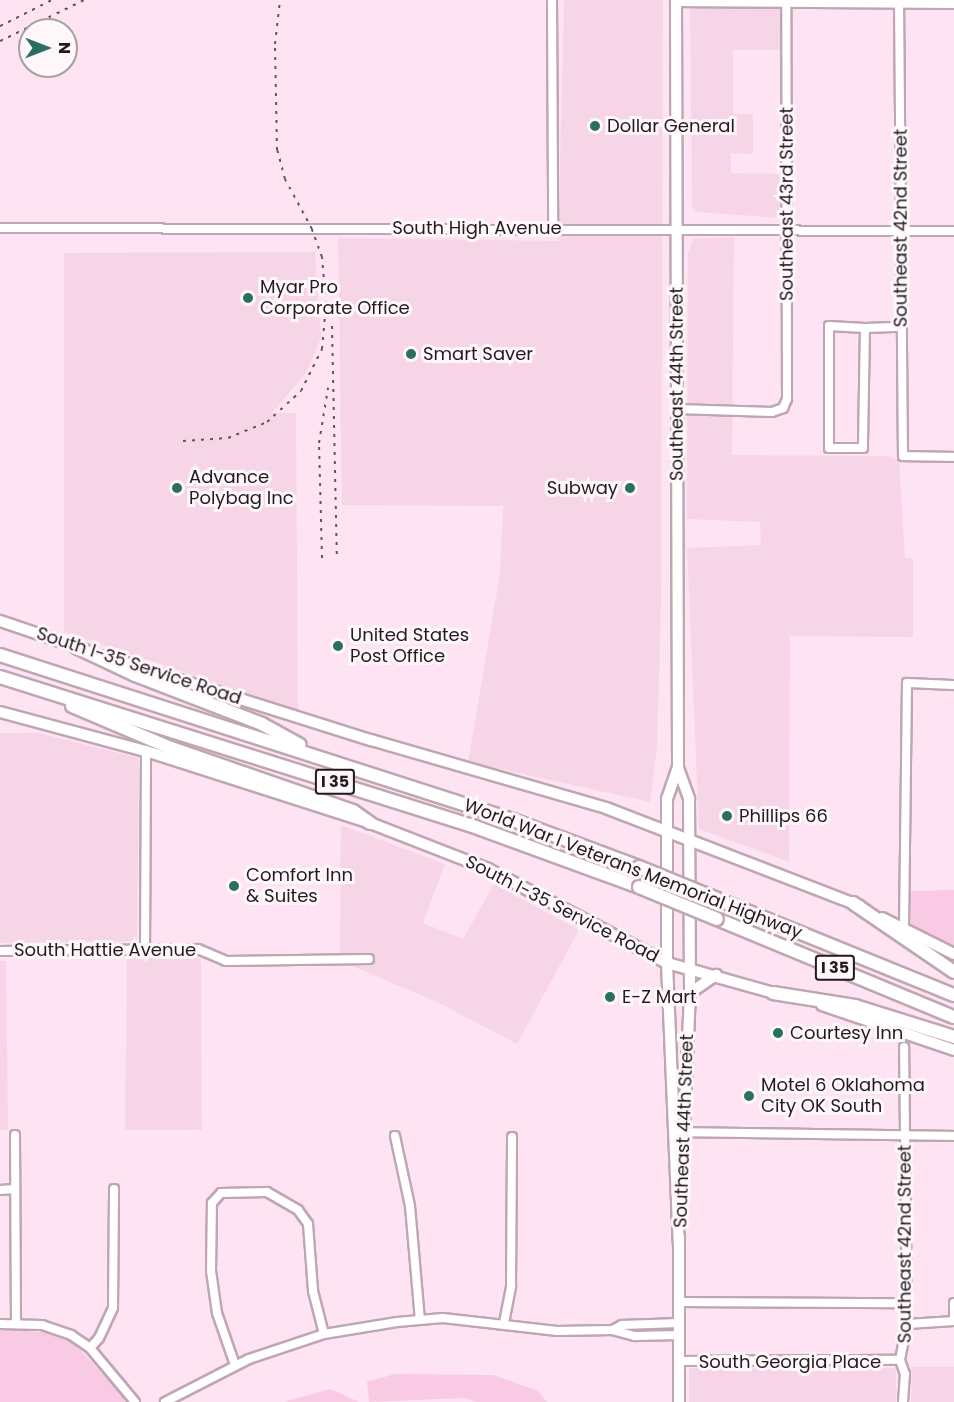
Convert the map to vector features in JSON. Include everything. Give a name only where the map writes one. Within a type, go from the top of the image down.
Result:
[{"type":"highway","points":[[76,647],[135,675],[262,724],[325,758]]},
{"type":"highway","name":"World War I Veterans Memorial Highway","points":[[0,655],[513,820],[639,867],[954,995]]},
{"type":"highway","name":"World War I Veterans Memorial Highway","points":[[0,677],[470,825],[639,887],[954,1017]]},
{"type":"highway","points":[[28,685],[117,727],[353,811],[370,823]]},
{"type":"highway","points":[[853,903],[954,972]]},
{"type":"highway","points":[[773,993],[855,1006],[954,1036]]},
{"type":"main road","name":"Southeast 44th Street","points":[[676,1],[678,767],[689,799],[690,967],[679,1132]]},
{"type":"main road","name":"South I-35 Service Road","points":[[0,621],[76,647],[668,829],[853,903],[954,954]]},
{"type":"main road","name":"South I-35 Service Road","points":[[0,712],[146,751],[370,823],[489,869],[668,963],[690,967],[773,993],[826,1006],[954,1050]]},
{"type":"main road","name":"Southeast 44th Street","points":[[678,767],[667,799],[668,963],[679,1132],[679,1402]]},
{"type":"main road","points":[[642,821],[658,814],[667,799]]},
{"type":"main road","points":[[690,993],[716,975]]},
{"type":"street","points":[[552,0],[553,228]]},
{"type":"street","points":[[676,1],[954,4]]},
{"type":"street","name":"Southeast 43rd Street","points":[[677,409],[760,413],[783,408],[788,381],[786,1]]},
{"type":"street","name":"Southeast 42nd Street","points":[[899,2],[903,456],[954,457]]},
{"type":"street","name":"South High Avenue","points":[[0,228],[954,231]]},
{"type":"street","points":[[865,328],[863,448],[829,448],[829,326],[902,327]]},
{"type":"street","points":[[904,928],[907,683],[954,685]]},
{"type":"street","points":[[145,949],[146,751]]},
{"type":"street","name":"South Hattie Avenue","points":[[0,951],[207,950],[226,961],[369,959]]},
{"type":"street","name":"Southeast 42nd Street","points":[[903,1402],[904,1374],[900,1360],[907,1324],[904,1047]]},
{"type":"street","points":[[679,1132],[954,1136]]},
{"type":"street","points":[[15,1135],[16,1324]]},
{"type":"street","points":[[395,1136],[410,1206],[420,1320]]},
{"type":"street","points":[[504,1323],[511,1286],[512,1137]]},
{"type":"street","points":[[90,1348],[99,1338],[113,1308],[114,1189]]},
{"type":"street","points":[[0,1190],[15,1190]]},
{"type":"street","points":[[235,1365],[213,1292],[212,1203],[221,1193],[235,1190],[267,1192],[289,1203],[308,1224],[313,1292],[324,1334]]},
{"type":"street","points":[[679,1302],[906,1303]]},
{"type":"street","points":[[907,1324],[954,1321],[954,1303]]},
{"type":"street","points":[[165,1402],[235,1365],[324,1334],[420,1320],[504,1323],[557,1331],[612,1330],[635,1336],[679,1335]]},
{"type":"street","points":[[612,1330],[622,1325],[679,1323]]},
{"type":"street","points":[[0,1324],[57,1330],[90,1348],[135,1402]]},
{"type":"street","name":"South Georgia Place","points":[[679,1361],[900,1360]]},
{"type":"shaded area","points":[[564,0],[663,0],[661,603],[657,747],[650,802],[468,762],[500,574],[503,506],[342,505],[338,238],[558,241]]},
{"type":"shaded area","points":[[776,7],[781,9],[782,50],[733,50],[733,114],[753,114],[753,154],[731,153],[731,173],[783,174],[784,213],[781,218],[697,212],[692,206],[690,8]]},
{"type":"shaded area","points":[[734,237],[732,455],[889,456],[899,461],[905,558],[913,558],[913,637],[790,636],[789,862],[699,829],[687,548],[761,545],[760,522],[687,519],[688,253],[693,239]]},
{"type":"shaded area","points":[[315,252],[321,338],[306,373],[272,413],[296,413],[298,710],[64,632],[64,253]]},
{"type":"shaded area","points":[[0,733],[38,733],[139,758],[137,941],[0,943]]},
{"type":"shaded area","points":[[341,825],[445,864],[423,923],[463,939],[494,884],[579,930],[517,1044],[437,1002],[340,961]]},
{"type":"shaded area","points":[[954,890],[954,947],[911,925],[910,899],[912,891]]},
{"type":"shaded area","points":[[127,958],[201,958],[202,1130],[125,1130]]},
{"type":"shaded area","points":[[0,961],[6,961],[8,1130],[0,1130]]},
{"type":"shaded area","points":[[0,1329],[54,1333],[76,1345],[128,1402],[0,1402]]},
{"type":"shaded area","points":[[912,1367],[954,1367],[954,1402],[911,1402]]},
{"type":"shaded area","points":[[689,1368],[896,1368],[896,1402],[689,1402]]},
{"type":"shaded area","points":[[395,1374],[493,1375],[538,1391],[547,1402],[477,1402],[464,1398],[369,1402],[367,1382]]},
{"type":"shaded area","points":[[330,1389],[359,1402],[284,1402]]},
{"type":"railway","points":[[0,26],[52,0]]},
{"type":"railway","points":[[0,41],[84,0]]},
{"type":"railway","points":[[183,441],[228,438],[267,422],[301,391],[322,349],[326,304],[322,257],[312,229],[285,179],[277,150],[275,44],[280,0]]},
{"type":"railway","points":[[332,326],[337,557]]},
{"type":"railway","points":[[322,558],[319,443],[328,388]]},
{"type":"place","name":"Dollar General","points":[[595,126]]},
{"type":"place","name":"Myar Pro Corporate Office","points":[[248,298]]},
{"type":"place","name":"Smart Saver","points":[[411,354]]},
{"type":"place","name":"Advance Polybag Inc","points":[[177,488]]},
{"type":"place","name":"Subway","points":[[630,488]]},
{"type":"place","name":"United States Post Office","points":[[338,646]]},
{"type":"place","name":"Phillips 66","points":[[727,816]]},
{"type":"place","name":"Comfort Inn & Suites","points":[[234,886]]},
{"type":"place","name":"E-Z Mart","points":[[610,997]]},
{"type":"place","name":"Courtesy Inn","points":[[778,1033]]},
{"type":"place","name":"Motel 6 Oklahoma City OK South","points":[[749,1096]]}]
